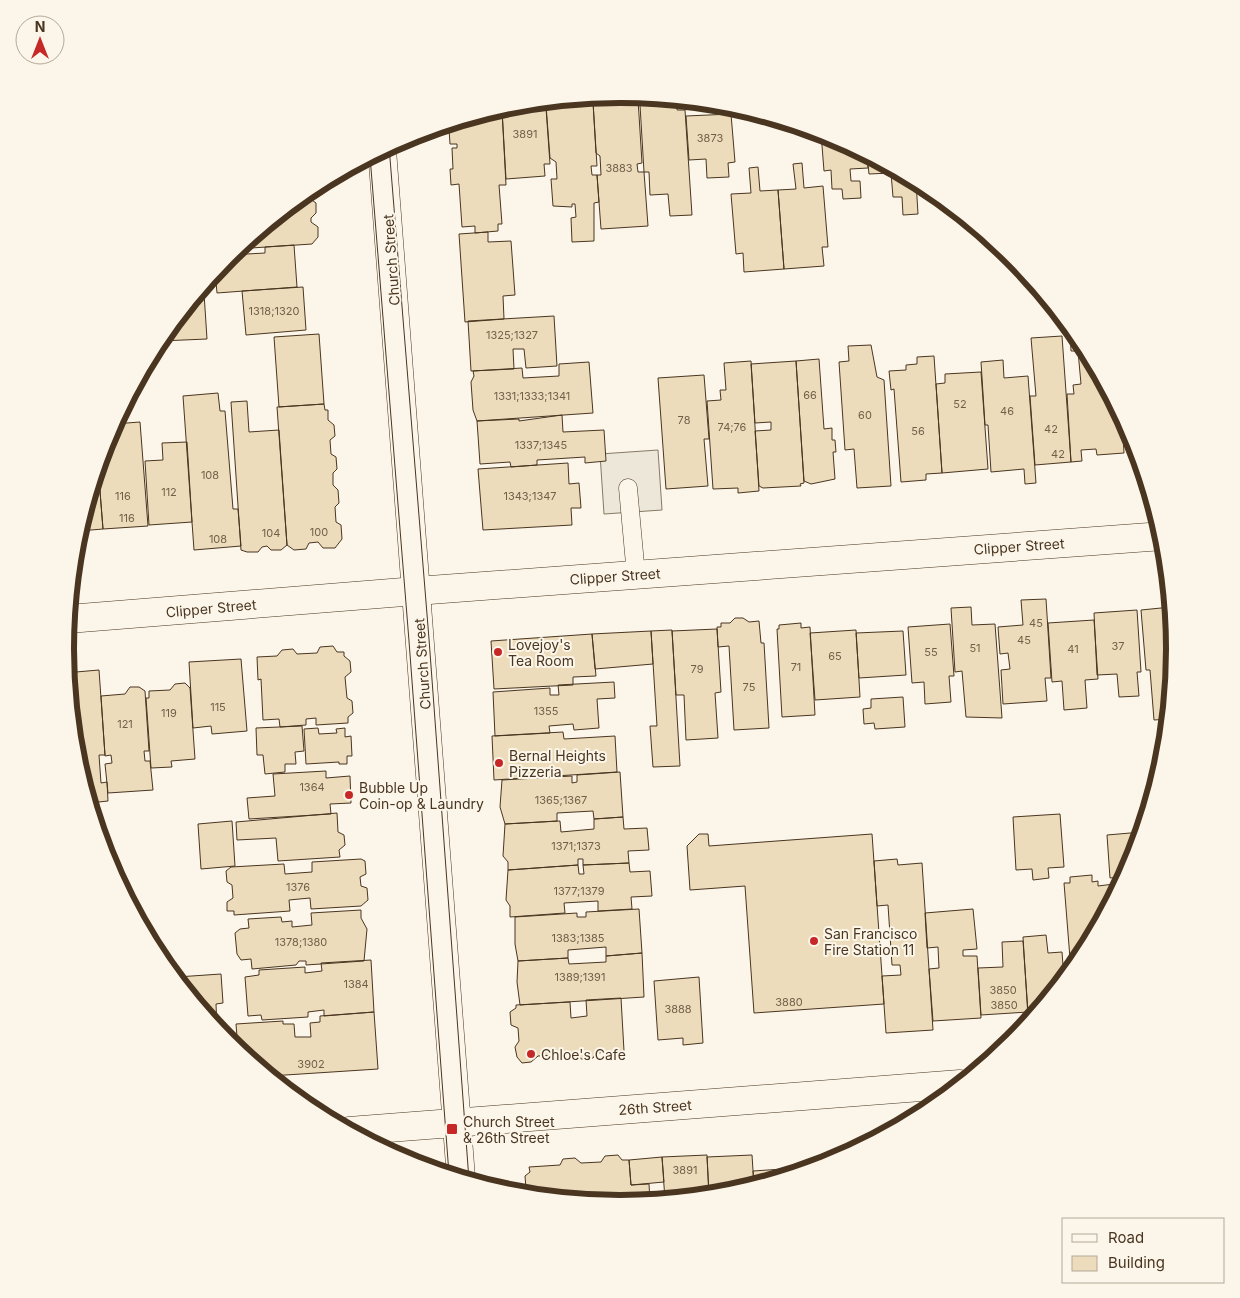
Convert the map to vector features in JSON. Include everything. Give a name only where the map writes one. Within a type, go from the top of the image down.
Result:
[{"type":"street","name":"Church Street","points":[[383,157],[460,1171]]},
{"type":"street","name":"Clipper Street","points":[[75,618],[416,590],[1155,537]]},
{"type":"street","name":"26th Street","points":[[360,1129],[949,1085]]},
{"type":"lane","points":[[628,488],[636,575]]},
{"type":"shaded area","points":[[658,450],[662,510],[604,514],[600,454]]},
{"type":"building","points":[[593,104],[638,104],[642,163],[637,164],[638,172],[644,172],[648,226],[601,229],[597,175],[601,175],[600,156],[596,153]]},
{"type":"building","points":[[593,104],[597,166],[591,166],[592,175],[597,175],[599,202],[594,203],[594,241],[572,242],[571,218],[576,217],[575,204],[572,204],[572,207],[553,206],[551,179],[557,179],[556,162],[550,158],[546,107]]},
{"type":"building","points":[[640,105],[677,106],[677,110],[685,110],[692,215],[670,216],[668,194],[650,195],[649,172],[644,172]]},
{"type":"building","points":[[546,108],[550,164],[544,164],[545,176],[506,179],[502,116]]},
{"type":"building","points":[[731,114],[735,162],[728,163],[729,177],[707,178],[706,159],[689,160],[686,116]]},
{"type":"building","points":[[502,116],[506,185],[499,185],[502,224],[498,224],[498,231],[475,233],[475,226],[462,227],[459,184],[451,185],[450,169],[453,169],[452,148],[457,148],[457,144],[450,144],[449,130]]},
{"type":"building","points":[[822,141],[868,162],[868,168],[850,169],[851,181],[860,181],[861,198],[843,199],[842,189],[832,189],[831,170],[824,171]]},
{"type":"building","points":[[868,162],[888,173],[869,174]]},
{"type":"building","points":[[802,163],[804,188],[823,186],[828,247],[822,247],[824,266],[784,269],[778,190],[796,189],[793,164]]},
{"type":"building","points":[[758,167],[760,191],[778,190],[784,269],[744,272],[743,253],[736,254],[731,194],[751,193],[749,168]]},
{"type":"building","points":[[891,175],[917,191],[918,214],[903,215],[902,197],[893,197]]},
{"type":"building","points":[[311,199],[316,203],[316,213],[311,218],[311,222],[318,227],[318,237],[312,244],[249,248],[287,216]]},
{"type":"building","points":[[488,232],[488,242],[511,241],[515,295],[503,296],[504,319],[465,322],[459,234]]},
{"type":"building","points":[[294,245],[297,287],[217,293],[216,282],[243,254],[265,253],[265,247]]},
{"type":"building","points":[[303,287],[306,330],[246,335],[242,291]]},
{"type":"building","points":[[204,295],[207,339],[170,341]]},
{"type":"building","points":[[554,316],[557,366],[526,368],[524,349],[513,349],[514,369],[471,371],[468,321]]},
{"type":"building","points":[[319,334],[324,404],[279,407],[274,337]]},
{"type":"building","points":[[1062,336],[1071,462],[1035,465],[1030,396],[1036,396],[1031,338]]},
{"type":"building","points":[[1071,341],[1077,351],[1071,351]]},
{"type":"building","points":[[871,345],[877,377],[884,380],[891,486],[857,488],[854,449],[845,450],[839,362],[849,361],[848,346]]},
{"type":"building","points":[[1078,353],[1110,407],[1123,436],[1124,453],[1097,455],[1096,449],[1081,450],[1082,461],[1071,462],[1067,394],[1074,394],[1073,385],[1081,384]]},
{"type":"building","points":[[934,356],[942,473],[926,474],[926,480],[901,482],[894,389],[891,390],[889,371],[906,370],[906,365],[917,364],[917,357]]},
{"type":"building","points":[[819,359],[824,429],[832,428],[832,440],[835,440],[836,452],[833,452],[835,479],[811,484],[804,481],[796,361]]},
{"type":"building","points":[[1003,360],[1004,378],[1028,376],[1036,483],[1025,484],[1024,469],[991,472],[988,425],[985,425],[981,362]]},
{"type":"building","points":[[751,361],[759,491],[738,493],[738,488],[713,489],[707,401],[721,400],[720,390],[726,390],[724,363]]},
{"type":"building","points":[[796,361],[804,483],[800,484],[801,486],[763,488],[759,486],[755,431],[771,430],[771,422],[755,423],[751,364]]},
{"type":"building","points":[[589,362],[593,413],[477,421],[473,410],[471,382],[474,376],[473,371],[522,368],[523,378],[559,376],[559,364]]},
{"type":"building","points":[[981,372],[988,469],[942,473],[936,384],[945,383],[945,374]]},
{"type":"building","points":[[704,375],[709,439],[704,439],[708,486],[666,489],[658,378]]},
{"type":"building","points":[[218,393],[220,411],[225,411],[233,509],[238,509],[241,546],[194,550],[183,396]]},
{"type":"building","points":[[247,401],[249,432],[279,430],[287,545],[281,550],[271,550],[267,546],[262,547],[258,552],[241,550],[231,402]]},
{"type":"building","points":[[324,404],[325,410],[328,410],[328,420],[334,425],[335,436],[330,440],[331,454],[336,457],[337,469],[333,473],[333,485],[338,490],[339,503],[335,507],[336,522],[341,525],[342,539],[335,548],[323,548],[318,542],[309,543],[306,549],[294,550],[287,545],[277,407]]},
{"type":"building","points":[[562,415],[563,432],[604,430],[606,461],[585,463],[585,457],[537,460],[537,465],[511,467],[510,462],[480,464],[477,421],[519,419],[519,421]]},
{"type":"building","points":[[140,422],[148,526],[103,529],[99,484],[123,423]]},
{"type":"building","points":[[187,442],[192,522],[149,525],[145,461],[163,460],[162,443]]},
{"type":"building","points":[[568,463],[569,484],[579,483],[581,508],[571,508],[572,525],[483,530],[478,469]]},
{"type":"building","points":[[99,484],[103,529],[87,530]]},
{"type":"building","points":[[1046,599],[1051,678],[1045,678],[1047,701],[1003,704],[1001,670],[1010,669],[1008,653],[1000,654],[998,627],[1023,625],[1021,600]]},
{"type":"building","points":[[971,607],[972,625],[995,624],[1002,718],[966,717],[962,671],[955,672],[951,608]]},
{"type":"building","points":[[1165,608],[1166,649],[1162,719],[1154,720],[1150,670],[1146,670],[1141,610]]},
{"type":"building","points":[[1137,610],[1141,672],[1137,672],[1139,696],[1119,697],[1117,674],[1097,675],[1094,613]]},
{"type":"building","points":[[735,618],[743,618],[749,622],[759,621],[761,643],[764,643],[769,728],[734,730],[729,646],[718,647],[717,627],[721,627],[721,623],[730,623]]},
{"type":"building","points":[[1094,620],[1098,679],[1085,680],[1087,708],[1064,710],[1062,681],[1052,682],[1048,623]]},
{"type":"building","points":[[801,623],[801,628],[810,627],[815,715],[782,717],[777,629],[779,629],[779,625]]},
{"type":"building","points":[[950,624],[954,676],[949,676],[951,702],[925,704],[924,682],[912,683],[908,627]]},
{"type":"building","points":[[717,629],[721,692],[715,693],[718,738],[686,740],[684,695],[676,695],[672,631]]},
{"type":"building","points":[[672,630],[680,766],[653,767],[650,726],[657,726],[651,631]]},
{"type":"building","points":[[856,630],[860,697],[815,700],[810,633]]},
{"type":"building","points":[[651,631],[653,664],[595,669],[592,634]]},
{"type":"building","points":[[903,631],[906,675],[859,678],[856,633]]},
{"type":"building","points":[[592,634],[596,676],[573,677],[573,685],[494,689],[491,641]]},
{"type":"building","points":[[333,646],[337,652],[344,652],[344,656],[350,661],[351,672],[345,677],[347,698],[352,701],[353,713],[348,717],[348,723],[316,725],[316,718],[306,719],[306,725],[280,727],[279,719],[263,720],[261,679],[258,680],[257,657],[277,656],[282,650],[293,649],[297,654],[317,653],[320,647]]},
{"type":"building","points":[[241,659],[247,731],[212,734],[211,726],[193,728],[189,662]]},
{"type":"building","points":[[99,670],[105,755],[99,755],[101,783],[107,782],[108,801],[96,802],[92,790],[78,720],[76,672]]},
{"type":"building","points":[[614,682],[615,698],[597,699],[599,728],[574,730],[573,724],[549,726],[550,733],[495,736],[493,692],[550,688],[550,695],[559,695],[558,685]]},
{"type":"building","points":[[185,683],[190,688],[195,759],[171,761],[172,767],[151,768],[146,698],[149,698],[149,691],[170,690],[175,684]]},
{"type":"building","points":[[130,687],[139,687],[145,691],[149,751],[144,751],[145,761],[150,761],[153,790],[108,793],[105,764],[112,763],[111,755],[105,756],[101,696],[125,694]]},
{"type":"building","points":[[903,697],[905,727],[875,729],[874,723],[864,724],[863,709],[871,708],[871,699]]},
{"type":"building","points":[[302,726],[304,751],[295,752],[296,764],[285,764],[285,772],[265,774],[263,755],[257,755],[256,728]]},
{"type":"building","points":[[318,728],[319,734],[337,733],[336,729],[345,728],[345,737],[351,736],[352,756],[347,756],[347,764],[339,764],[339,762],[306,764],[304,729]]},
{"type":"building","points":[[563,732],[564,739],[615,736],[617,772],[494,780],[492,736]]},
{"type":"building","points":[[326,771],[326,778],[350,776],[351,803],[330,804],[331,814],[249,819],[247,798],[275,796],[273,774]]},
{"type":"building","points":[[620,772],[623,817],[594,819],[593,811],[557,813],[557,821],[505,824],[500,807],[502,780],[572,776],[572,783],[577,782],[577,775]]},
{"type":"building","points":[[337,813],[338,832],[344,835],[345,845],[339,850],[340,857],[278,861],[276,838],[237,840],[236,822]]},
{"type":"building","points":[[1060,814],[1064,867],[1048,868],[1049,878],[1033,880],[1032,869],[1016,870],[1013,817]]},
{"type":"building","points":[[623,817],[624,829],[647,828],[649,850],[628,851],[629,863],[583,865],[583,859],[578,859],[578,865],[508,870],[508,862],[503,856],[505,824],[560,821],[561,832],[594,829],[594,819]]},
{"type":"building","points":[[232,821],[235,866],[201,869],[198,824]]},
{"type":"building","points":[[1134,833],[1116,877],[1110,878],[1107,835]]},
{"type":"building","name":"San Francisco Fire Station 11","points":[[699,834],[708,834],[709,846],[872,834],[884,1004],[754,1013],[745,886],[690,890],[687,846]]},
{"type":"building","points":[[361,859],[365,861],[366,874],[360,877],[361,886],[367,888],[368,900],[361,906],[311,909],[310,898],[289,900],[290,911],[234,915],[234,911],[227,911],[227,902],[233,898],[232,885],[227,882],[226,871],[231,867],[284,864],[285,874],[312,872],[312,862]]},
{"type":"building","points":[[897,859],[898,865],[922,863],[933,1030],[886,1033],[882,976],[901,975],[900,965],[892,965],[888,905],[877,906],[874,861]]},
{"type":"building","points":[[629,863],[630,872],[650,871],[652,896],[631,897],[632,909],[598,911],[598,901],[564,903],[565,913],[510,917],[510,906],[506,900],[508,870],[578,865],[579,874],[584,874],[583,865]]},
{"type":"building","points":[[1092,875],[1092,882],[1098,881],[1098,886],[1113,884],[1093,922],[1070,958],[1064,883],[1070,883],[1070,877]]},
{"type":"building","points":[[639,909],[642,953],[606,956],[606,947],[568,950],[568,958],[518,961],[515,944],[515,917],[577,913],[577,917],[586,917],[586,912]]},
{"type":"building","points":[[973,909],[977,949],[963,950],[963,956],[977,956],[981,1018],[933,1021],[929,969],[939,968],[938,947],[927,948],[925,913]]},
{"type":"building","points":[[361,910],[361,918],[367,929],[364,961],[306,965],[306,961],[299,961],[296,965],[252,969],[251,959],[241,960],[237,954],[235,933],[240,929],[249,928],[248,919],[281,917],[282,922],[292,921],[292,927],[312,925],[311,913]]},
{"type":"building","points":[[1046,935],[1048,953],[1062,952],[1063,968],[1028,1012],[1023,937]]},
{"type":"building","points":[[1023,941],[1028,1012],[981,1015],[978,968],[1003,967],[1002,942]]},
{"type":"building","points":[[642,953],[644,997],[520,1005],[517,982],[518,961],[568,958],[569,964],[606,962],[606,956]]},
{"type":"building","points":[[371,960],[374,1012],[324,1016],[324,1010],[308,1012],[308,1017],[262,1020],[261,1015],[248,1016],[245,977],[259,975],[259,970],[305,967],[305,973],[322,971],[321,963]]},
{"type":"building","points":[[221,974],[223,1003],[216,1004],[217,1017],[209,1009],[183,977]]},
{"type":"building","points":[[699,977],[703,1043],[683,1045],[683,1038],[658,1040],[654,981]]},
{"type":"building","points":[[621,998],[624,1051],[596,1053],[593,1058],[581,1059],[577,1054],[538,1056],[531,1062],[522,1063],[517,1057],[515,1047],[519,1041],[518,1028],[511,1025],[510,1012],[516,1008],[516,1005],[570,1002],[571,1018],[587,1016],[586,1000]]},
{"type":"building","points":[[374,1012],[378,1069],[279,1075],[237,1038],[236,1024],[283,1021],[283,1024],[294,1024],[295,1037],[311,1037],[310,1023],[320,1022],[320,1016]]},
{"type":"building","points":[[618,1155],[622,1160],[629,1160],[631,1185],[649,1184],[650,1194],[584,1194],[526,1187],[525,1176],[530,1172],[529,1167],[560,1165],[563,1159],[575,1158],[581,1163],[601,1162],[605,1156]]},
{"type":"building","points":[[707,1155],[709,1188],[665,1193],[662,1157]]},
{"type":"building","points":[[752,1155],[754,1179],[709,1188],[707,1157]]},
{"type":"building","points":[[662,1157],[664,1182],[631,1185],[629,1160]]},
{"type":"building","points":[[787,1169],[754,1179],[753,1171]]},
{"type":"tram line","points":[[390,154],[429,639],[469,1174]]},
{"type":"tram line","points":[[371,163],[449,1167]]},
{"type":"place","name":"Lovejoy's Tea Room","points":[[498,652]]},
{"type":"place","name":"Bernal Heights Pizzeria","points":[[499,763]]},
{"type":"place","name":"Bubble Up Coin-op & Laundry","points":[[349,795]]},
{"type":"place","name":"San Francisco Fire Station 11","points":[[814,941]]},
{"type":"place","name":"Chloe's Cafe","points":[[531,1054]]},
{"type":"place","name":"Church Street & 26th Street","points":[[452,1129]]}]
